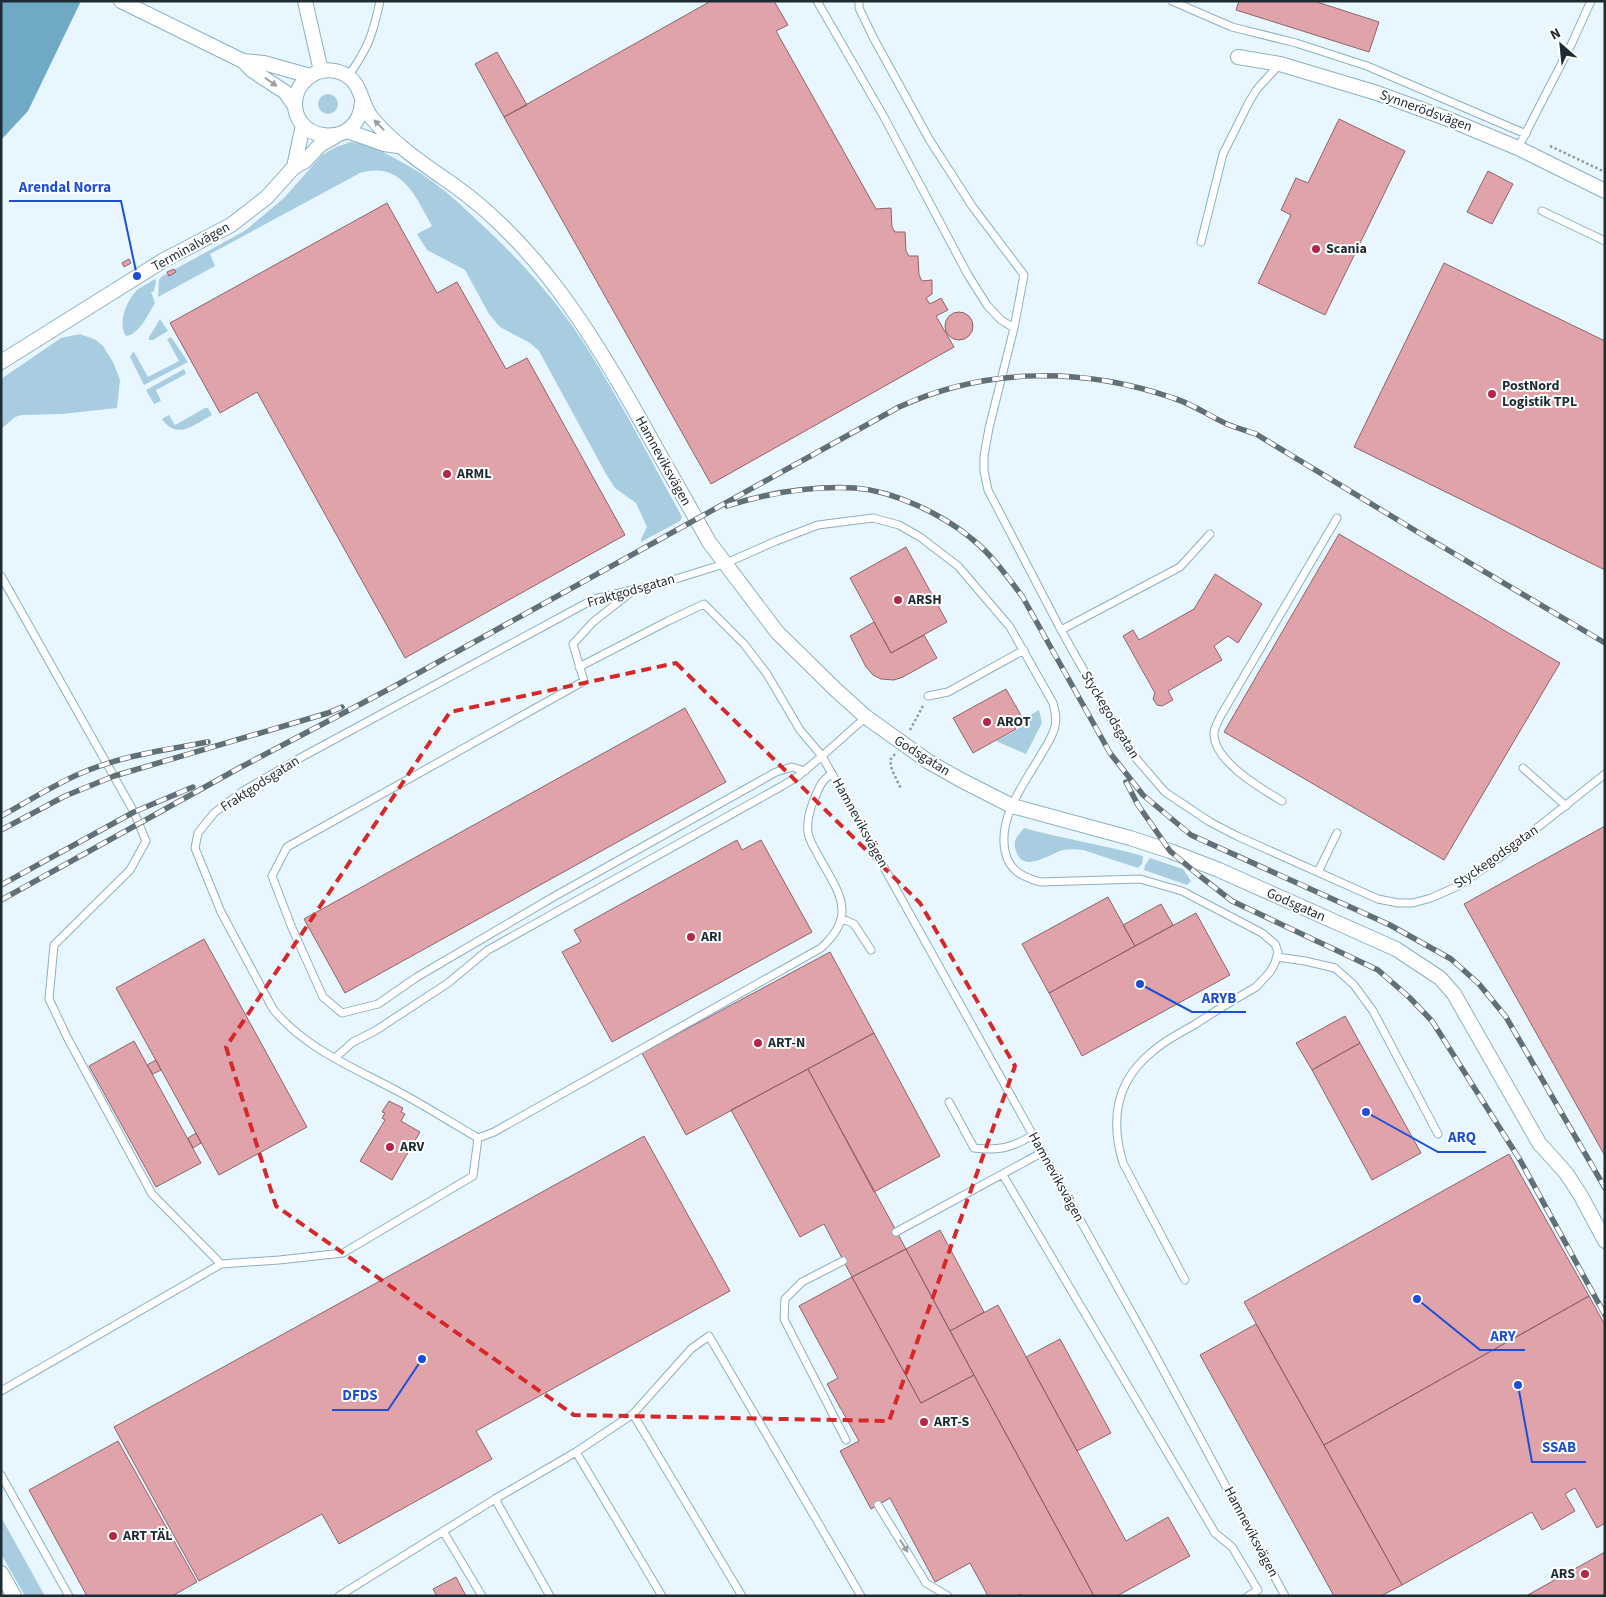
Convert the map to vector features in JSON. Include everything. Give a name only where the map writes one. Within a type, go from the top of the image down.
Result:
[{"type":"street","points":[[121,1],[243,61],[253,71],[285,92],[295,106],[303,125],[318,135],[342,133],[358,118],[362,101],[356,85],[348,76],[338,71],[315,74],[264,63],[243,61]]},
{"type":"street","points":[[305,1],[315,74]]},
{"type":"street","name":"Synnerödsvägen","points":[[1238,58],[1280,64],[1377,93],[1448,119],[1518,148],[1605,191]]},
{"type":"street","points":[[295,106],[299,89],[315,74]]},
{"type":"street","name":"Hamneviksvägen","points":[[362,101],[370,116],[398,146],[482,207],[520,245],[561,292],[610,366],[709,542],[724,564],[777,632],[866,717]]},
{"type":"street","name":"Terminalvägen","points":[[294,167],[303,125]]},
{"type":"street","name":"Hamneviksvägen","points":[[342,133],[398,146]]},
{"type":"street","name":"Terminalvägen","points":[[1,362],[164,260],[230,225],[267,197],[294,167],[305,161],[320,145],[342,133]]},
{"type":"street","name":"Godsgatan","points":[[866,717],[903,744],[961,780],[1012,806],[1170,850],[1396,949],[1433,973],[1454,994],[1539,1143],[1566,1173],[1581,1196],[1605,1241]]},
{"type":"street","points":[[1,1573],[14,1596]]},
{"type":"lane","points":[[348,76],[362,57],[374,32],[380,1]]},
{"type":"lane","points":[[817,1],[884,117],[968,274],[987,305],[1000,320],[1014,328]]},
{"type":"lane","name":"Styckegodsgatan","points":[[859,1],[859,8],[874,39],[929,139],[972,206],[1024,275],[1014,328],[988,428],[984,456],[984,471],[988,490],[1061,630],[1128,749],[1165,792],[1187,808],[1224,829],[1318,872],[1378,899],[1412,904],[1456,887],[1503,855],[1605,774]]},
{"type":"lane","points":[[1172,1],[1232,27],[1296,43],[1367,66],[1526,134]]},
{"type":"lane","points":[[1518,148],[1571,45],[1591,1]]},
{"type":"lane","points":[[1201,242],[1223,154],[1249,102],[1280,64]]},
{"type":"lane","points":[[1542,211],[1605,241]]},
{"type":"lane","name":"Fraktgodsgatan","points":[[478,1138],[335,1058],[293,1031],[273,1008],[221,912],[195,848],[198,833],[214,813],[243,791],[300,758],[594,599],[666,582],[724,564],[818,525],[873,518],[899,525],[920,537],[958,566],[1010,627],[1024,650],[1053,703],[1056,713],[1055,726],[1049,741],[1012,806],[1005,823],[1004,842],[1007,859],[1015,871],[1040,882],[1140,879],[1182,891],[1262,933],[1275,944],[1278,952],[1277,957]]},
{"type":"lane","points":[[1282,801],[1250,781],[1224,757],[1215,743],[1213,733],[1220,717],[1338,518]]},
{"type":"lane","points":[[1061,630],[1180,567],[1210,534]]},
{"type":"lane","points":[[1,576],[134,812],[146,841],[130,870],[54,946],[49,999],[68,1039],[152,1194],[221,1264]]},
{"type":"lane","points":[[636,589],[593,622],[573,644],[584,681],[287,847],[272,876],[292,928],[323,997],[342,1013],[378,1004],[417,977],[555,896],[776,772],[792,767],[805,771]]},
{"type":"lane","name":"Hamneviksvägen","points":[[579,667],[704,604],[744,644],[767,674],[800,730],[822,756],[832,773],[1158,1359],[1285,1596]]},
{"type":"lane","points":[[928,696],[948,692],[1024,650]]},
{"type":"lane","points":[[335,1058],[353,1042],[375,1031],[448,983],[488,950],[782,786],[805,771],[866,717]]},
{"type":"lane","points":[[1523,768],[1566,806]]},
{"type":"lane","points":[[1,1391],[221,1264],[343,1253],[473,1176],[478,1138],[494,1132],[821,948],[834,937],[843,919],[840,895],[812,844],[808,832],[812,805],[822,781],[832,773]]},
{"type":"lane","points":[[1318,872],[1337,833]]},
{"type":"lane","points":[[843,919],[854,924],[870,950]]},
{"type":"lane","points":[[1185,1280],[1123,1163],[1118,1144],[1116,1121],[1122,1090],[1134,1069],[1152,1051],[1256,987],[1270,972],[1277,957],[1335,968],[1354,985],[1373,1011],[1438,1134]]},
{"type":"lane","points":[[949,1102],[974,1148],[988,1150],[1017,1146],[1033,1135]]},
{"type":"lane","points":[[896,1232],[1043,1152]]},
{"type":"lane","points":[[1002,1175],[1215,1533],[1232,1547],[1258,1590],[1248,1596]]},
{"type":"lane","points":[[843,1261],[802,1282],[785,1299],[784,1319],[846,1440]]},
{"type":"lane","points":[[339,1596],[495,1499],[576,1452],[633,1414],[692,1349],[709,1336],[861,1596]]},
{"type":"lane","points":[[633,1414],[742,1596]]},
{"type":"lane","points":[[576,1452],[662,1596]]},
{"type":"lane","points":[[1,1475],[69,1596]]},
{"type":"lane","points":[[495,1499],[550,1596]]},
{"type":"lane","points":[[878,1505],[926,1583],[948,1596]]},
{"type":"lane","points":[[443,1531],[482,1596]]},
{"type":"path","points":[[1526,134],[1605,172]]},
{"type":"path","points":[[901,788],[892,770],[890,760],[903,744],[928,696]]},
{"type":"highlighted area","points":[[676,663],[920,903],[1015,1066],[889,1421],[574,1415],[276,1206],[226,1047],[450,712]]},
{"type":"shaded area","points":[[1,1],[81,1],[28,111],[1,140]]},
{"type":"shaded area","points":[[328,94],[335,97],[338,104],[335,111],[328,114],[321,111],[318,104],[321,97]]},
{"type":"shaded area","points":[[351,142],[380,150],[436,184],[493,235],[537,281],[563,313],[600,368],[682,517],[680,521],[641,542],[647,527],[636,503],[615,488],[606,474],[539,351],[530,343],[500,327],[489,314],[465,270],[427,250],[417,234],[432,226],[413,193],[397,177],[387,172],[360,173],[210,254],[215,266],[158,297],[159,280],[161,277],[246,230],[284,198],[322,155],[336,147]]},
{"type":"shaded area","points":[[155,279],[154,291],[151,292],[155,303],[139,328],[126,336],[123,330],[123,318],[130,300],[137,290]]},
{"type":"shaded area","points":[[160,319],[168,331],[153,340],[149,340],[149,337]]},
{"type":"shaded area","points":[[80,334],[96,340],[103,346],[113,362],[120,380],[117,408],[62,414],[22,415],[15,417],[1,429],[1,379],[61,338]]},
{"type":"shaded area","points":[[171,337],[188,362],[144,385],[130,357],[134,352],[148,377],[179,361],[167,339]]},
{"type":"shaded area","points":[[184,369],[186,374],[156,390],[161,401],[154,404],[146,390]]},
{"type":"shaded area","points":[[208,408],[212,415],[186,429],[174,429],[168,426],[162,419],[169,415],[175,425]]},
{"type":"shaded area","points":[[1039,710],[1042,723],[1026,754],[996,741],[1018,729],[1017,726],[1024,722],[1025,718]]},
{"type":"shaded area","points":[[1024,828],[1143,856],[1142,864],[1138,868],[1075,849],[1063,850],[1037,861],[1024,861],[1019,858],[1015,844],[1016,839]]},
{"type":"shaded area","points":[[1150,858],[1183,869],[1191,881],[1187,885],[1144,870]]},
{"type":"shaded area","points":[[1,1517],[45,1596],[25,1596],[1,1554]]},
{"type":"building","points":[[711,1],[774,1],[788,25],[776,31],[876,209],[891,208],[892,227],[895,232],[905,232],[906,251],[909,256],[918,256],[919,275],[922,281],[932,280],[932,294],[926,298],[930,304],[941,298],[948,310],[936,316],[954,347],[711,484],[504,117]]},
{"type":"building","points":[[1239,1],[1314,1],[1379,22],[1369,52],[1236,10]]},
{"type":"building","points":[[497,52],[527,105],[504,117],[475,64]]},
{"type":"building","name":"Scania","points":[[1339,119],[1405,151],[1325,315],[1258,283],[1291,215],[1281,210],[1296,178],[1308,183]]},
{"type":"building","points":[[1488,171],[1513,184],[1492,224],[1467,212]]},
{"type":"building","name":"ARML","points":[[387,203],[437,293],[457,282],[506,369],[527,358],[625,535],[405,658],[257,392],[220,413],[170,323]]},
{"type":"building","points":[[129,259],[131,263],[124,267],[122,263]]},
{"type":"building","name":"PostNord Logistik TPL","points":[[1444,263],[1605,341],[1605,570],[1354,447]]},
{"type":"building","points":[[174,269],[176,272],[169,276],[167,272]]},
{"type":"building","points":[[959,312],[969,316],[973,326],[969,336],[959,340],[949,336],[945,326],[949,316]]},
{"type":"building","points":[[1339,534],[1560,663],[1444,860],[1224,732]]},
{"type":"building","name":"ARSH","points":[[906,547],[947,622],[891,653],[850,578]]},
{"type":"building","points":[[1215,574],[1262,604],[1238,643],[1228,636],[1214,646],[1222,660],[1168,691],[1173,700],[1162,706],[1157,705],[1153,699],[1155,693],[1123,636],[1133,630],[1139,640],[1194,609]]},
{"type":"building","name":"ARSH","points":[[874,622],[891,653],[924,635],[937,658],[894,680],[881,679],[873,675],[866,667],[850,636]]},
{"type":"building","name":"AROT","points":[[1006,689],[1023,719],[1013,724],[1016,729],[973,753],[953,718]]},
{"type":"building","points":[[685,708],[726,782],[345,993],[304,919]]},
{"type":"building","points":[[1605,826],[1605,1156],[1464,904]]},
{"type":"building","name":"ARI","points":[[737,840],[742,850],[761,840],[812,932],[612,1042],[562,952],[581,942],[574,930]]},
{"type":"building","points":[[1108,897],[1135,946],[1049,993],[1022,944]]},
{"type":"building","points":[[1161,904],[1173,925],[1135,946],[1123,925]]},
{"type":"building","points":[[1196,913],[1230,975],[1082,1056],[1049,993]]},
{"type":"building","points":[[204,939],[307,1127],[219,1175],[116,988]]},
{"type":"building","name":"ART-N","points":[[830,952],[874,1033],[686,1135],[642,1053]]},
{"type":"building","points":[[1345,1016],[1360,1043],[1312,1070],[1296,1043]]},
{"type":"building","name":"ART-N","points":[[874,1033],[940,1156],[874,1192],[808,1069]]},
{"type":"building","points":[[134,1041],[201,1163],[156,1187],[89,1066]]},
{"type":"building","points":[[1360,1043],[1421,1153],[1372,1180],[1312,1070]]},
{"type":"building","points":[[156,1060],[161,1070],[153,1074],[147,1065]]},
{"type":"building","name":"ART-N","points":[[808,1069],[906,1249],[852,1277],[824,1224],[800,1237],[731,1110]]},
{"type":"building","name":"ARV","points":[[389,1101],[403,1108],[401,1112],[405,1114],[401,1121],[420,1132],[392,1180],[360,1161],[385,1120],[382,1118],[385,1113],[382,1112]]},
{"type":"building","points":[[196,1133],[201,1143],[193,1148],[188,1138]]},
{"type":"building","points":[[644,1136],[730,1291],[476,1431],[492,1459],[339,1544],[322,1514],[199,1581],[114,1427]]},
{"type":"building","points":[[1509,1154],[1589,1296],[1324,1445],[1244,1302]]},
{"type":"building","points":[[940,1230],[984,1312],[950,1331],[906,1249]]},
{"type":"building","name":"ART-S","points":[[906,1249],[974,1375],[921,1403],[852,1277]]},
{"type":"building","name":"ART-S","points":[[852,1277],[921,1403],[974,1375],[1094,1596],[1022,1596],[1021,1594],[1017,1596],[988,1596],[970,1563],[935,1582],[890,1498],[871,1509],[840,1451],[859,1441],[827,1384],[838,1378],[799,1306]]},
{"type":"building","points":[[1589,1296],[1605,1325],[1605,1523],[1597,1528],[1575,1488],[1565,1494],[1575,1511],[1542,1530],[1532,1512],[1402,1585],[1324,1445]]},
{"type":"building","name":"ART-S","points":[[998,1305],[1126,1541],[1168,1517],[1190,1556],[1117,1596],[1094,1596],[950,1331]]},
{"type":"building","points":[[1256,1324],[1402,1585],[1381,1596],[1334,1596],[1200,1355]]},
{"type":"building","points":[[1060,1339],[1111,1433],[1077,1451],[1026,1357]]},
{"type":"building","name":"ART TÄL","points":[[118,1441],[197,1582],[172,1596],[87,1596],[29,1490]]},
{"type":"building","name":"ARS","points":[[1605,1552],[1605,1596],[1526,1596]]},
{"type":"building","points":[[456,1577],[466,1596],[437,1596],[433,1589]]},
{"type":"railway","points":[[1,900],[241,767],[393,687],[899,407],[932,394],[966,384],[1000,378],[1070,377],[1104,381],[1139,388],[1187,403],[1227,424],[1256,434],[1605,643]]},
{"type":"railway","points":[[727,506],[758,497],[790,491],[823,488],[870,490],[917,505],[947,521],[972,539],[992,558],[1022,596],[1110,753],[1143,795],[1191,835],[1390,925],[1451,959],[1479,984],[1506,1017],[1605,1188]]},
{"type":"railway","points":[[1,830],[65,796],[114,776],[328,713],[342,707]]},
{"type":"railway","points":[[1,816],[59,784],[95,768],[142,754],[208,742]]},
{"type":"railway","points":[[1126,782],[1138,805],[1170,851],[1196,873],[1232,901],[1378,970],[1409,997],[1432,1021],[1520,1160],[1605,1315]]},
{"type":"railway","points":[[1,885],[134,812],[193,787]]},
{"type":"place","name":"Scania","points":[[1316,249]]},
{"type":"place","name":"Arendal Norra","points":[[137,276]]},
{"type":"place","name":"PostNord Logistik TPL","points":[[1492,394]]},
{"type":"place","name":"ARML","points":[[447,474]]},
{"type":"place","name":"ARSH","points":[[898,600]]},
{"type":"place","name":"AROT","points":[[987,722]]},
{"type":"place","name":"ARI","points":[[691,937]]},
{"type":"place","name":"ARYB","points":[[1140,984]]},
{"type":"place","name":"ART-N","points":[[758,1043]]},
{"type":"place","name":"ARQ","points":[[1366,1112]]},
{"type":"place","name":"ARV","points":[[390,1147]]},
{"type":"place","name":"ARY","points":[[1417,1299]]},
{"type":"place","name":"DFDS","points":[[422,1359]]},
{"type":"place","name":"SSAB","points":[[1518,1385]]},
{"type":"place","name":"ART-S","points":[[924,1422]]},
{"type":"place","name":"ART TÄL","points":[[113,1536]]},
{"type":"place","name":"ARS","points":[[1585,1574]]}]
